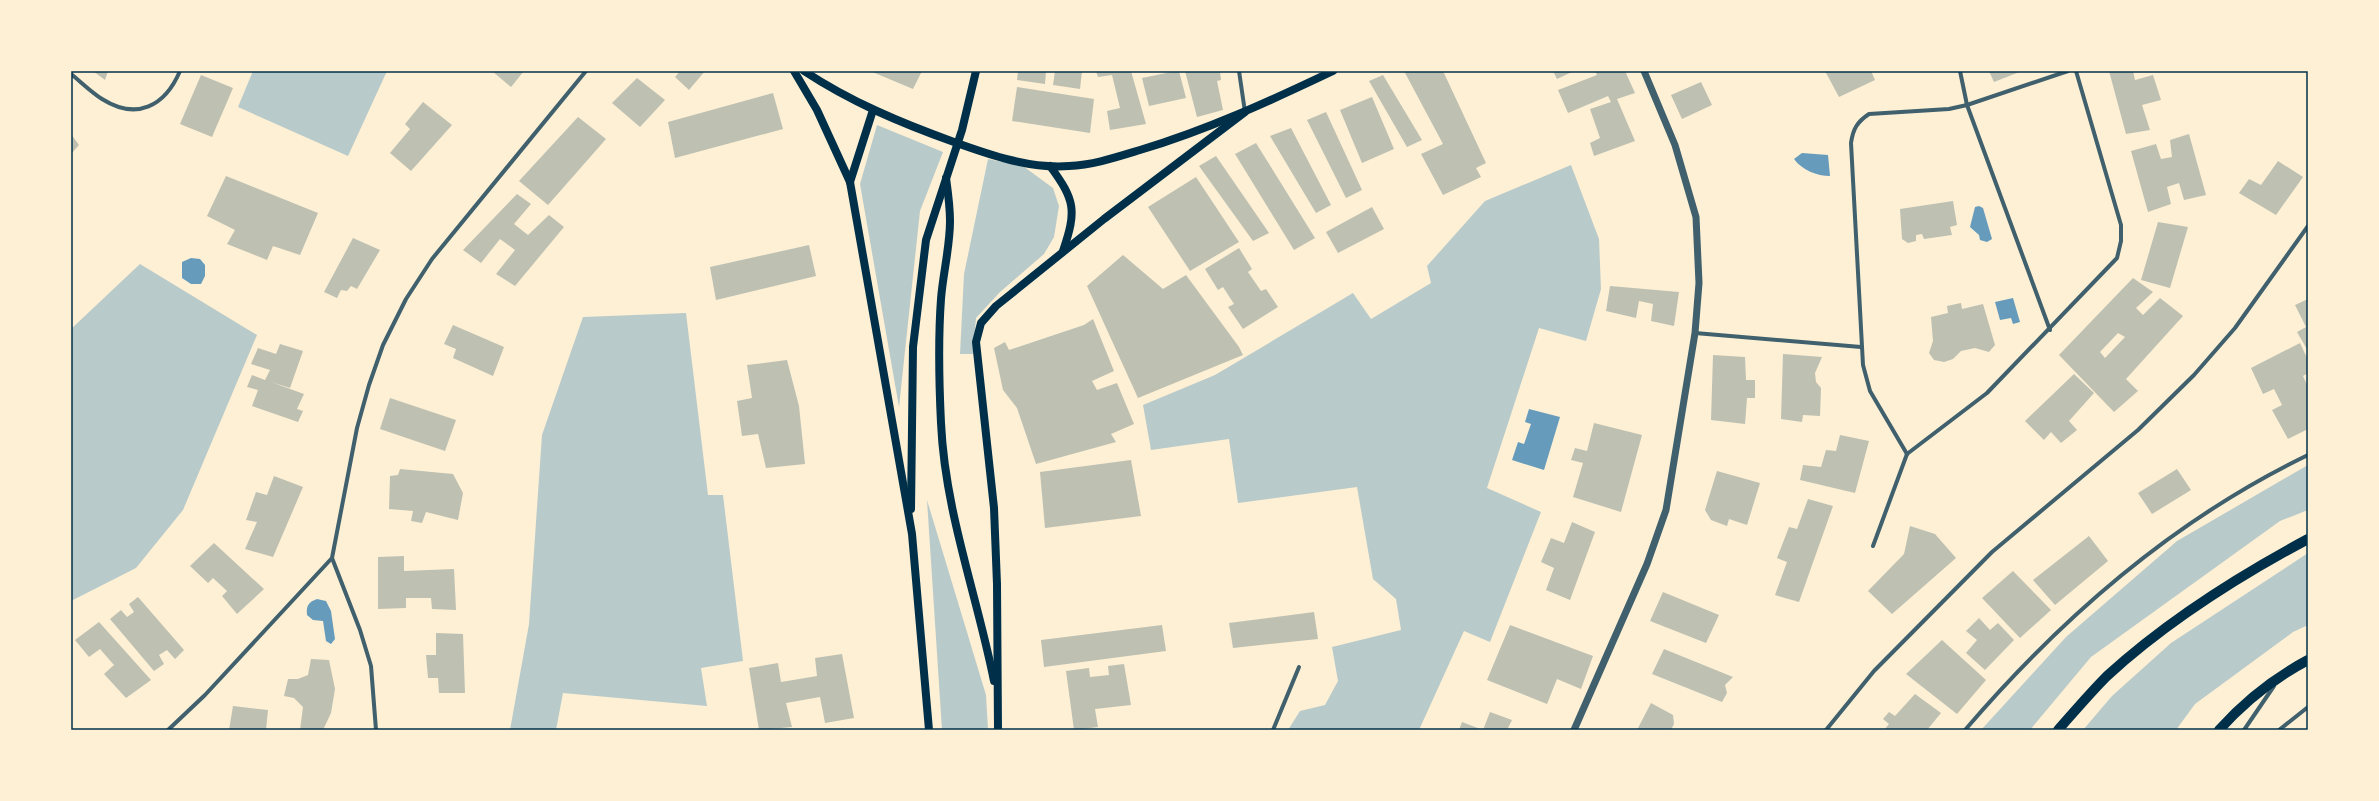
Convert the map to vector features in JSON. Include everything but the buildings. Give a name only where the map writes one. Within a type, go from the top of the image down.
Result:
[{"type":"main road","points":[[794,71],[817,110],[850,182],[912,534]]},
{"type":"main road","points":[[804,71],[831,89],[873,110],[919,130],[992,156],[1050,166],[1076,165],[1117,157],[1164,143],[1245,112],[1333,71]]},
{"type":"main road","points":[[929,730],[912,534],[911,425],[914,332],[926,240],[946,178],[976,71]]},
{"type":"main road","points":[[850,182],[873,110]]},
{"type":"main road","points":[[998,730],[998,584],[994,508],[976,342],[981,323],[996,306],[1063,252],[1245,112]]},
{"type":"main road","points":[[1050,166],[1067,189],[1072,208],[1072,227],[1063,252]]},
{"type":"main road","points":[[946,178],[950,220],[941,298],[939,349],[943,446],[947,480],[959,539],[985,638],[998,700]]},
{"type":"main road","points":[[2058,730],[2107,677],[2168,626],[2233,581],[2308,538]]},
{"type":"main road","points":[[2219,730],[2234,714],[2282,674],[2308,660]]},
{"type":"street","points":[[71,74],[102,99],[120,107],[139,108],[157,104],[171,92],[180,71]]},
{"type":"street","points":[[376,730],[371,666],[360,630],[332,558],[357,428],[369,385],[383,345],[406,299],[432,259],[586,71]]},
{"type":"street","points":[[1239,71],[1245,112]]},
{"type":"street","points":[[1574,730],[1647,564],[1666,510],[1695,333],[1699,284],[1696,217],[1675,145],[1644,71]]},
{"type":"street","points":[[1960,71],[1967,105],[2050,330]]},
{"type":"street","points":[[1907,454],[1870,392],[1861,347],[1851,143],[1853,132],[1859,120],[1869,114],[1949,109],[1967,105],[2068,71]]},
{"type":"street","points":[[1873,546],[1907,454],[1987,393],[2050,330],[2117,258],[2122,241],[2118,210],[2076,71]]},
{"type":"street","points":[[1826,730],[1874,671],[1992,552],[2138,430],[2194,375],[2235,328],[2308,226]]},
{"type":"street","points":[[1695,333],[1861,347]]},
{"type":"street","points":[[1965,730],[2052,637],[2109,586],[2171,537],[2231,497],[2308,455]]},
{"type":"street","points":[[168,730],[205,694],[332,558]]},
{"type":"street","points":[[1272,730],[1299,667]]},
{"type":"street","points":[[2244,730],[2282,674]]},
{"type":"street","points":[[2279,730],[2308,706]]},
{"type":"shaded area","points":[[253,71],[387,71],[348,156],[238,107]]},
{"type":"shaded area","points":[[877,125],[943,152],[920,211],[899,407],[860,184]]},
{"type":"shaded area","points":[[988,159],[1023,166],[1053,188],[1059,206],[1054,237],[1044,254],[1000,292],[976,318],[973,354],[960,354],[964,274]]},
{"type":"shaded area","points":[[1571,165],[1599,239],[1601,289],[1586,341],[1539,328],[1487,488],[1541,512],[1490,642],[1464,631],[1419,730],[1288,730],[1300,711],[1325,705],[1338,681],[1332,647],[1401,630],[1396,599],[1373,579],[1357,487],[1238,503],[1229,439],[1151,450],[1143,405],[1215,375],[1353,293],[1371,319],[1431,283],[1427,266],[1485,201]]},
{"type":"shaded area","points":[[140,264],[257,335],[183,510],[136,568],[71,601],[71,329]]},
{"type":"shaded area","points":[[686,313],[708,495],[723,495],[743,661],[701,668],[707,706],[563,693],[556,730],[510,730],[529,624],[542,435],[583,317]]},
{"type":"shaded area","points":[[2308,465],[2308,510],[2280,521],[2091,657],[2030,730],[1981,730],[2066,637],[2177,541]]},
{"type":"shaded area","points":[[927,500],[986,695],[988,730],[942,730]]},
{"type":"shaded area","points":[[2308,553],[2308,625],[2293,632],[2195,704],[2176,730],[2083,730],[2112,696],[2171,643]]},
{"type":"water","points":[[1802,153],[1828,155],[1830,176],[1815,174],[1797,163],[1794,159]]},
{"type":"water","points":[[1979,206],[1983,208],[1992,239],[1987,242],[1980,240],[1979,235],[1970,227],[1975,207]]},
{"type":"water","points":[[191,258],[200,259],[205,265],[205,276],[201,284],[191,284],[182,278],[182,262]]},
{"type":"water","points":[[2013,298],[2020,322],[2013,324],[2011,318],[2000,320],[1995,302]]},
{"type":"water","points":[[1529,409],[1560,417],[1544,470],[1512,460],[1518,442],[1524,444],[1531,424],[1525,422]]},
{"type":"water","points":[[317,599],[326,601],[331,611],[335,639],[331,644],[326,641],[323,621],[313,620],[307,615],[309,604]]}]
